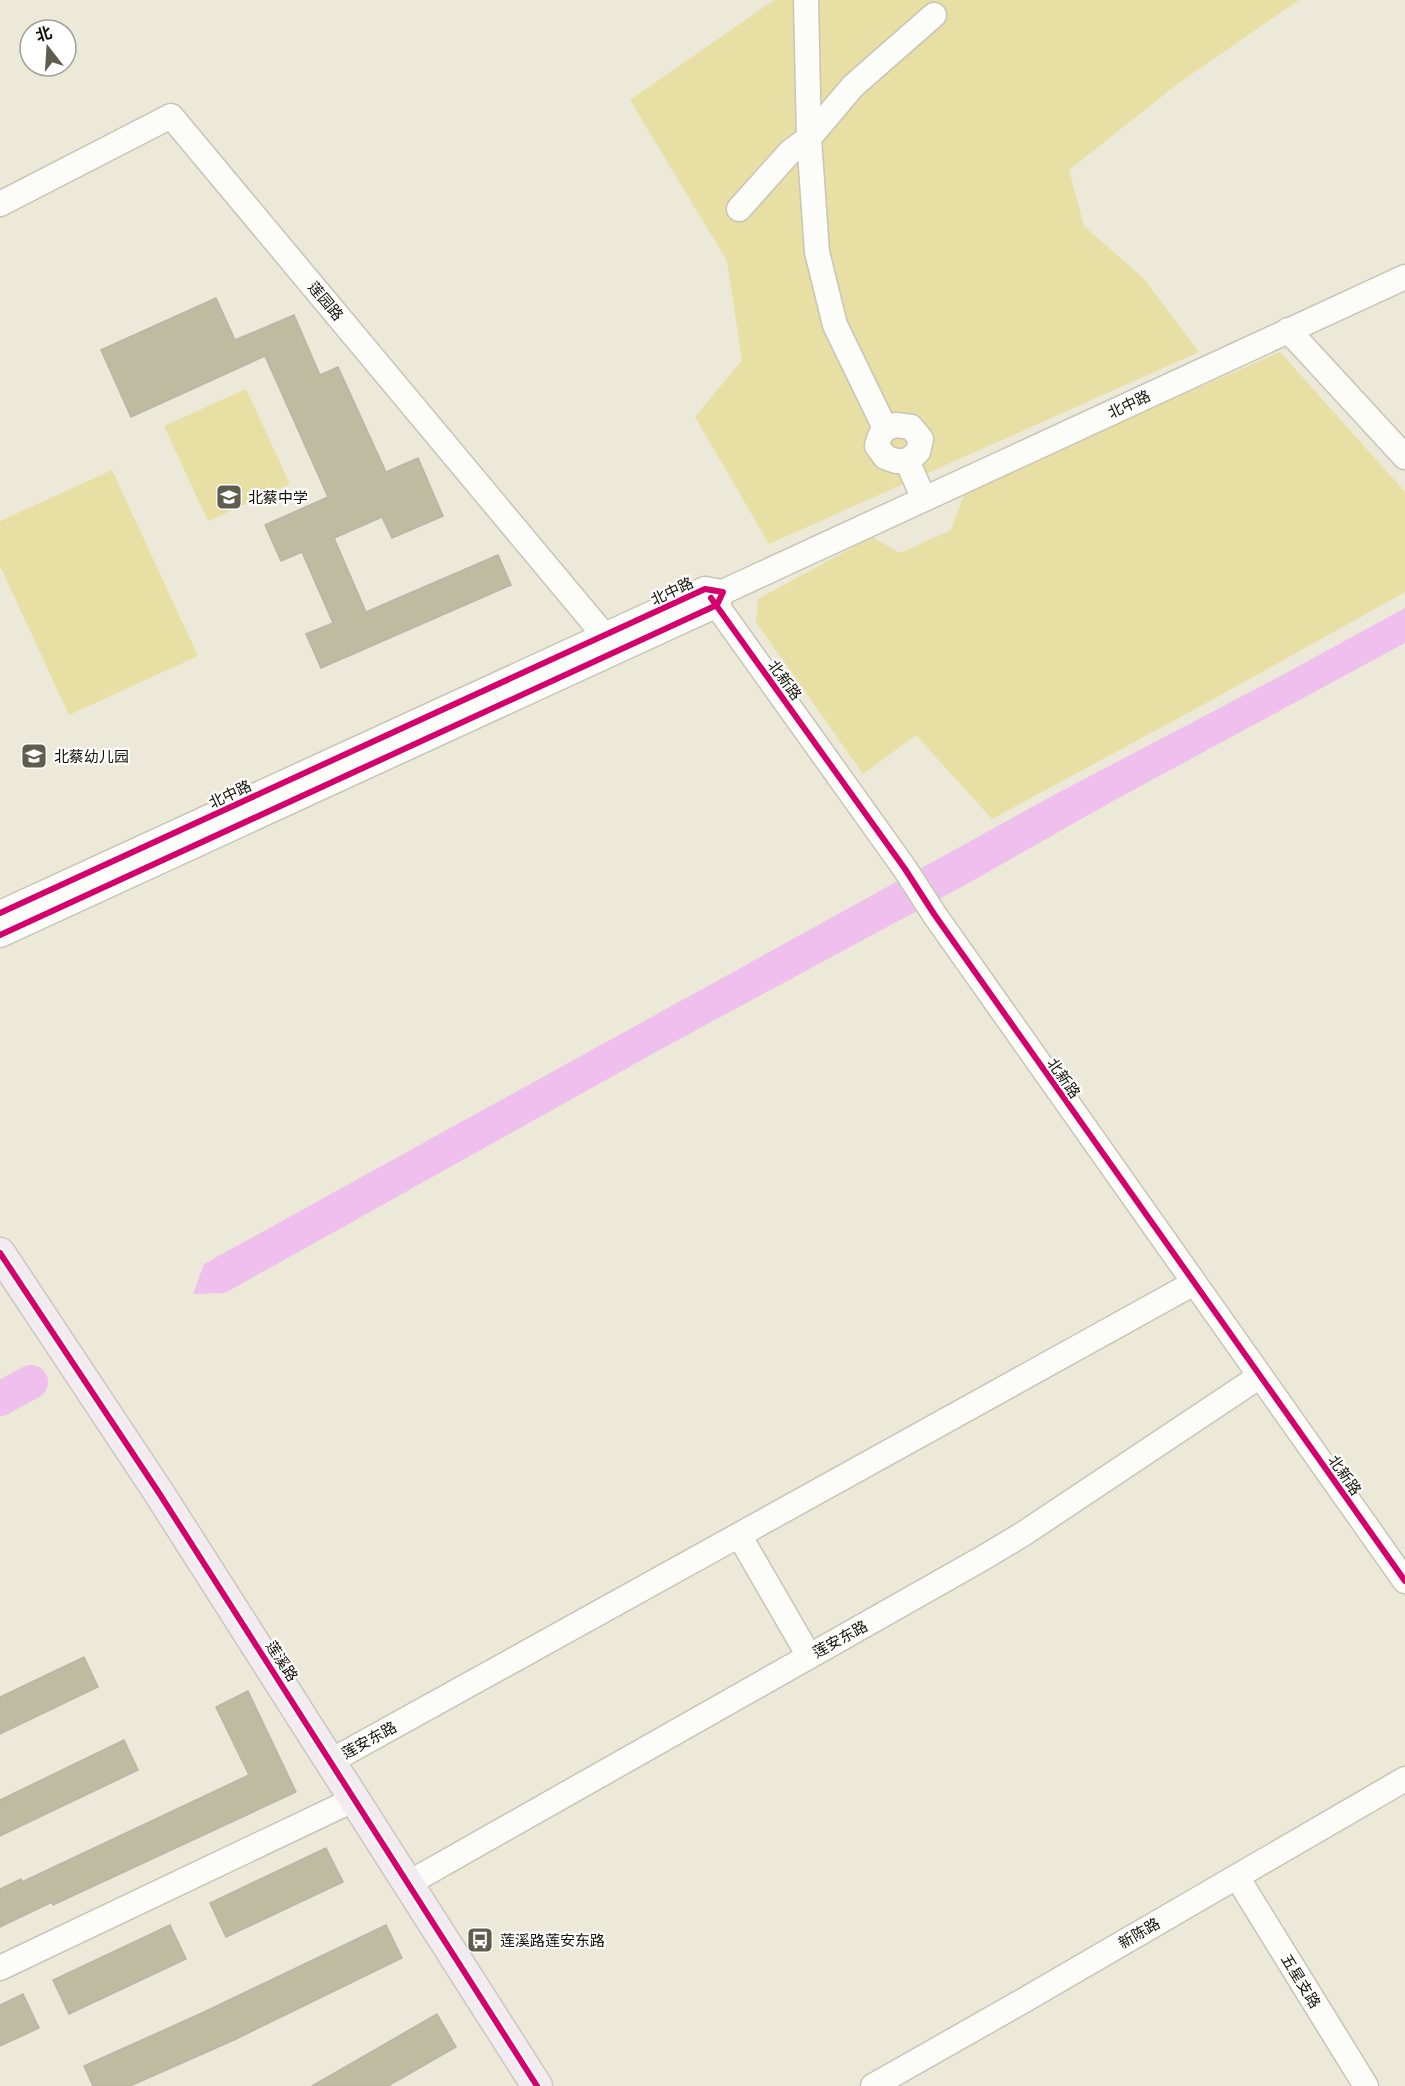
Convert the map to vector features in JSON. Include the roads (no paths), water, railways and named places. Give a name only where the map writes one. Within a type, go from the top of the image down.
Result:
[{"type":"main road","name":"莲溪路","points":[[0,1253],[159,1493],[537,2086]]},
{"type":"street","points":[[806,0],[809,138],[817,252],[835,325],[885,428],[896,425],[911,427],[921,439],[918,452],[908,461],[924,499]]},
{"type":"street","points":[[739,209],[790,152],[809,138],[853,86],[934,15]]},
{"type":"street","name":"莲园路","points":[[0,204],[171,116],[604,635]]},
{"type":"street","name":"北中路","points":[[0,935],[715,595],[1405,277]]},
{"type":"street","points":[[1288,330],[1405,457]]},
{"type":"street","name":"北中路","points":[[0,913],[604,635],[715,595]]},
{"type":"street","name":"北新路","points":[[715,595],[934,914],[1405,1581]]},
{"type":"street","name":"莲安东路","points":[[331,1761],[1194,1283]]},
{"type":"street","name":"莲安东路","points":[[409,1883],[1023,1534],[1260,1376]]},
{"type":"street","points":[[739,1535],[809,1656]]},
{"type":"street","name":"新陈路","points":[[873,2086],[1405,1779]]},
{"type":"street","points":[[0,1968],[355,1799]]},
{"type":"street","name":"五星支路","points":[[1237,1876],[1366,2086]]},
{"type":"waterway","points":[[0,1399],[31,1382]]},
{"type":"place","name":"北蔡中学","points":[[229,497]]},
{"type":"place","name":"北蔡幼儿园","points":[[34,756]]},
{"type":"place","name":"莲溪路莲安东路","points":[[480,1940]]}]
